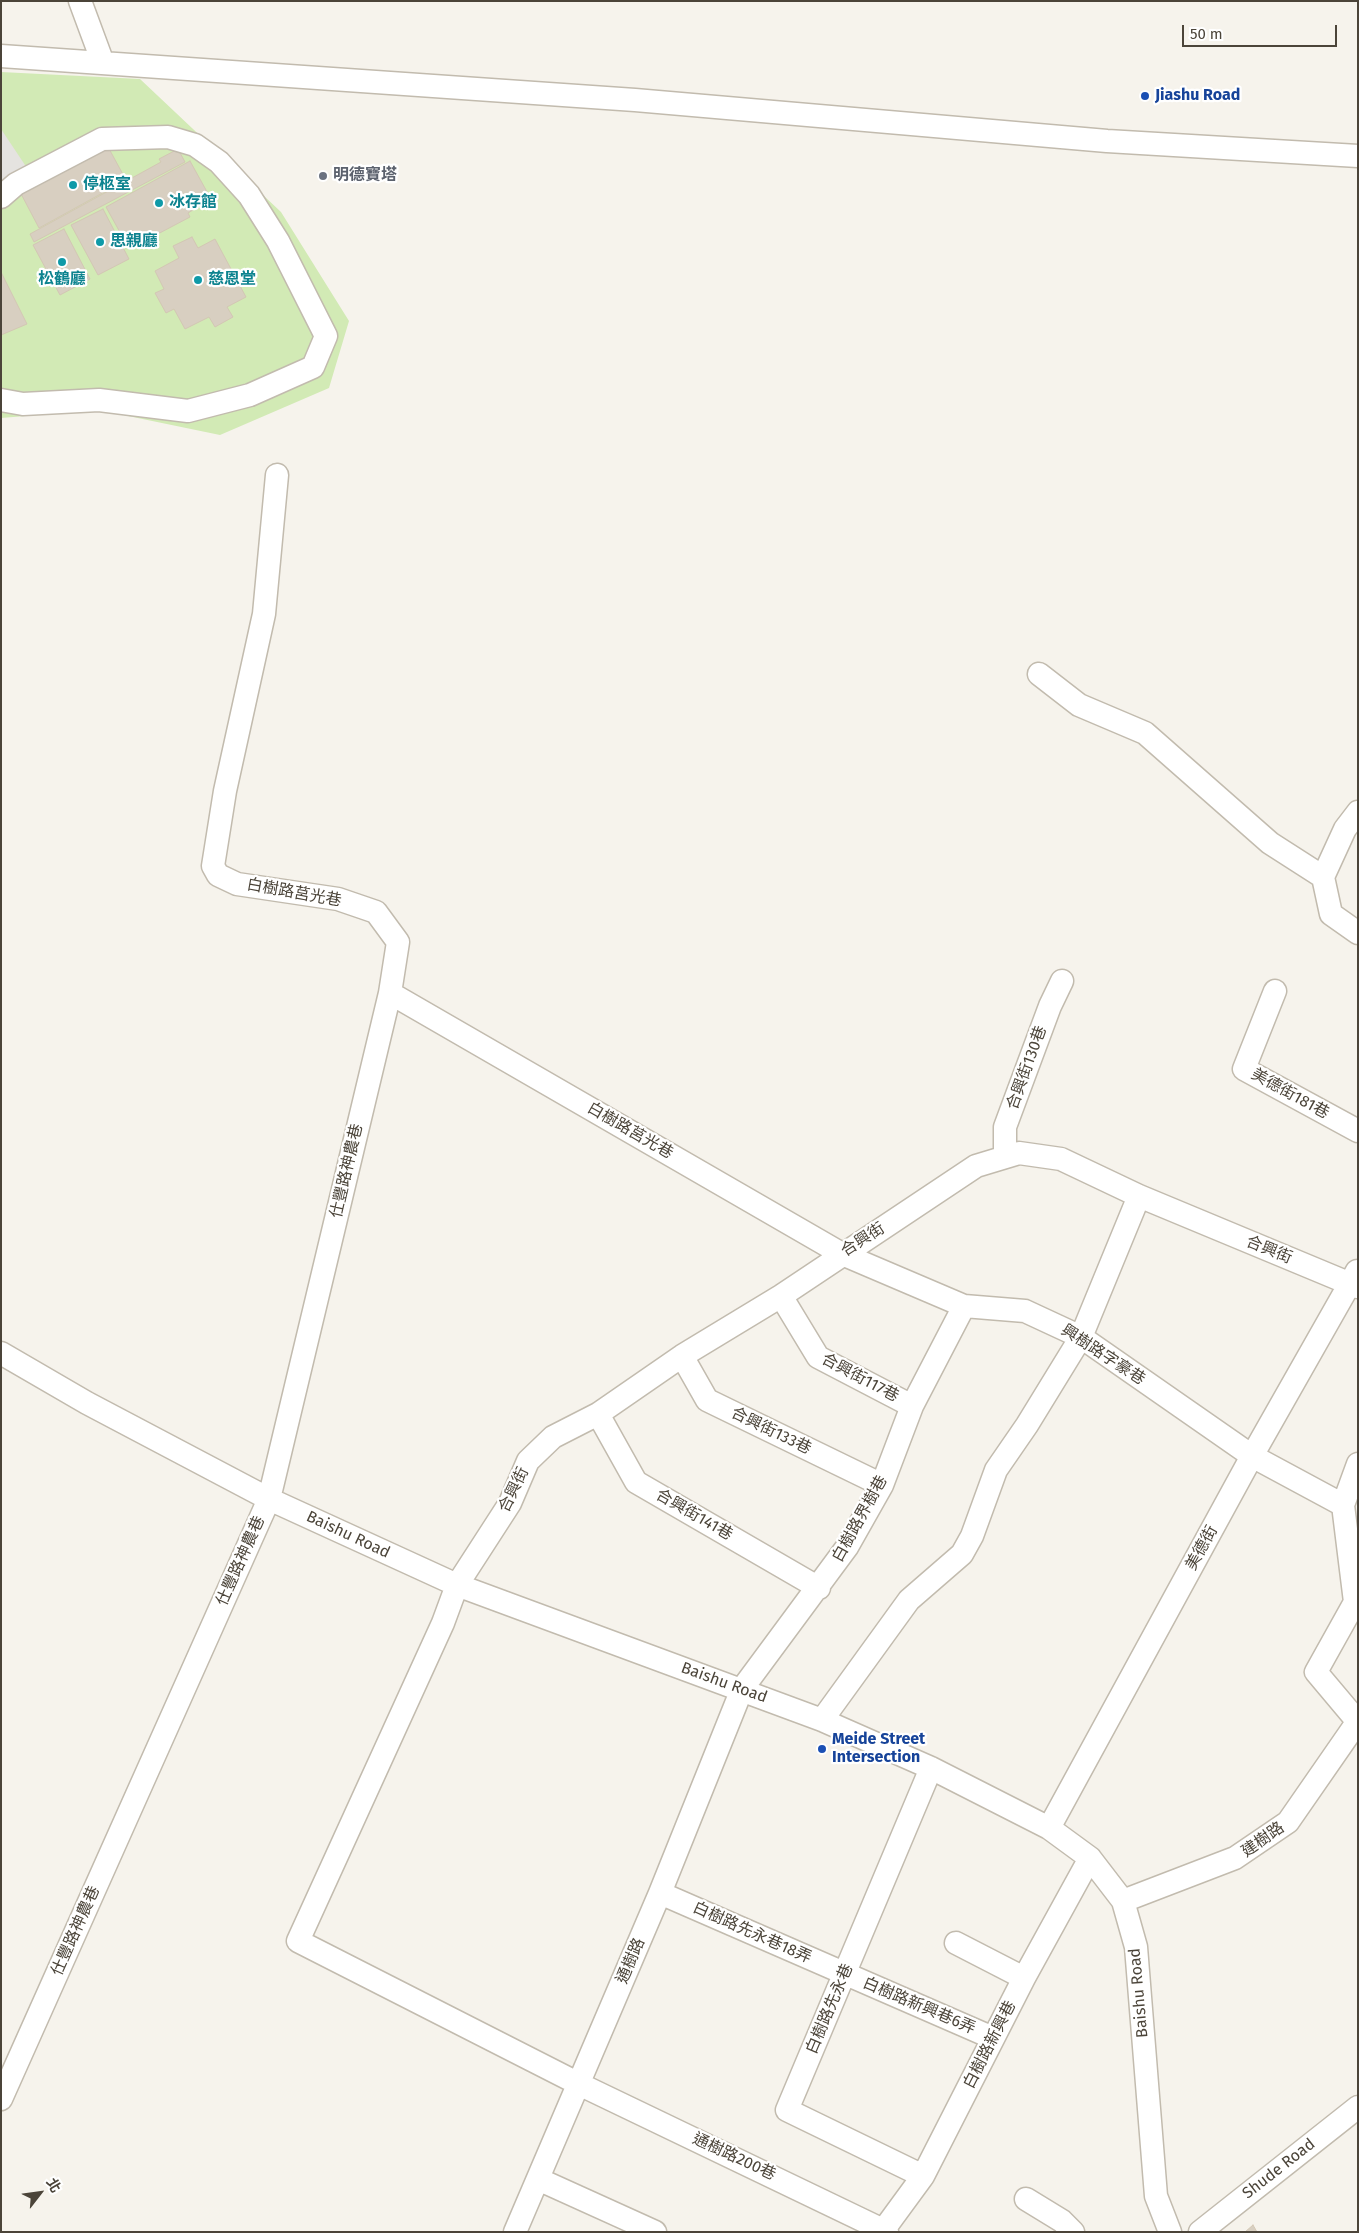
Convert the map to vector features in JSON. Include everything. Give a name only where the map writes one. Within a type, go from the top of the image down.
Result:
[{"type":"street","points":[[80,1],[103,63]]},
{"type":"street","points":[[1,56],[635,100],[1107,141],[1358,156]]},
{"type":"street","points":[[1,197],[16,184],[102,139],[168,137],[196,145],[219,162],[249,195],[278,241],[326,336],[313,366],[250,395],[188,411],[98,400],[23,404],[1,400]]},
{"type":"street","name":"白樹路莒光巷","points":[[277,475],[264,614],[225,791],[213,866],[218,875],[237,884],[338,899],[376,912],[398,942],[390,992],[842,1254]]},
{"type":"street","points":[[1039,674],[1079,705],[1145,734],[1270,842],[1323,876]]},
{"type":"street","points":[[1358,812],[1345,829],[1323,876],[1331,914],[1358,933]]},
{"type":"street","name":"合興街130巷","points":[[1006,1157],[1006,1127],[1050,1006],[1062,981]]},
{"type":"street","name":"美德街181巷","points":[[1275,991],[1244,1069],[1358,1131]]},
{"type":"street","name":"仕豐路神農巷","points":[[1,2099],[269,1499],[390,992]]},
{"type":"street","name":"合興街","points":[[579,2084],[298,1941],[443,1623],[457,1585],[510,1503],[528,1461],[553,1437],[598,1414],[682,1356],[781,1296],[976,1166],[1019,1153],[1061,1159],[1138,1196],[1355,1280]]},
{"type":"street","points":[[822,1720],[909,1600],[962,1554],[972,1536],[996,1470],[1027,1425],[1081,1337],[1138,1196]]},
{"type":"street","name":"興樹路字豪巷","points":[[842,1254],[964,1306],[1025,1310],[1081,1337],[1252,1456],[1343,1505]]},
{"type":"street","name":"美德街","points":[[1049,1828],[1252,1456],[1355,1280]]},
{"type":"street","name":"合興街117巷","points":[[781,1296],[818,1356],[912,1406]]},
{"type":"street","name":"白樹路界樹巷","points":[[742,1689],[819,1588],[847,1547],[882,1486],[912,1406],[964,1306]]},
{"type":"street","name":"Baishu Road","points":[[1,1353],[87,1403],[269,1499],[457,1585],[822,1720],[931,1768],[1049,1828],[1090,1858],[1123,1901],[1136,1947],[1156,2196],[1170,2232]]},
{"type":"street","name":"合興街133巷","points":[[682,1356],[707,1400],[882,1486]]},
{"type":"street","name":"合興街141巷","points":[[598,1414],[636,1482],[819,1588]]},
{"type":"street","points":[[1358,1464],[1343,1505],[1355,1602],[1316,1672],[1358,1722]]},
{"type":"street","name":"通樹路","points":[[516,2232],[660,1893],[742,1689]]},
{"type":"street","name":"建樹路","points":[[1123,1901],[1235,1858],[1288,1822],[1358,1722]]},
{"type":"street","name":"白樹路先永巷","points":[[923,2176],[786,2110],[931,1768]]},
{"type":"street","name":"白樹路新興巷","points":[[885,2231],[923,2176],[1024,1978],[1090,1858]]},
{"type":"street","name":"白樹路先永巷18弄","points":[[660,1893],[845,1974]]},
{"type":"street","points":[[956,1943],[1024,1978]]},
{"type":"street","name":"白樹路新興巷6弄","points":[[845,1974],[993,2038]]},
{"type":"street","name":"通樹路200巷","points":[[579,2084],[885,2231]]},
{"type":"street","name":"Shude Road","points":[[1200,2232],[1358,2107]]},
{"type":"street","points":[[538,2179],[655,2232]]},
{"type":"street","points":[[1026,2199],[1062,2221],[1073,2232]]},
{"type":"green space","points":[[1,72],[140,79],[281,212],[349,321],[329,388],[220,435],[99,410],[1,418]]},
{"type":"shaded area","points":[[1,129],[27,168],[1,185]]},
{"type":"building","name":"停柩室","points":[[107,145],[126,180],[39,228],[19,190]]},
{"type":"building","points":[[178,149],[185,162],[34,242],[30,234],[161,162],[159,159]]},
{"type":"building","name":"冰存館","points":[[190,161],[211,199],[188,213],[190,217],[154,236],[152,232],[127,245],[106,207]]},
{"type":"building","name":"思親廳","points":[[103,209],[129,259],[98,275],[71,225]]},
{"type":"building","name":"松鶴廳","points":[[64,229],[90,279],[60,295],[33,245]]},
{"type":"building","name":"慈恩堂","points":[[192,237],[198,248],[215,239],[246,297],[227,307],[233,317],[215,327],[209,317],[185,329],[174,309],[166,313],[155,293],[164,289],[155,271],[179,258],[173,246]]},
{"type":"building","points":[[1,272],[27,324],[1,335]]},
{"type":"building","points":[[1253,2225],[1257,2232],[1245,2232]]},
{"type":"place","name":"Jiashu Road","points":[[1145,96]]},
{"type":"place","name":"明德寶塔","points":[[323,176]]},
{"type":"place","name":"停柩室","points":[[73,185]]},
{"type":"place","name":"冰存館","points":[[159,203]]},
{"type":"place","name":"思親廳","points":[[100,242]]},
{"type":"place","name":"松鶴廳","points":[[62,262]]},
{"type":"place","name":"慈恩堂","points":[[198,280]]},
{"type":"place","name":"Meide Street Intersection","points":[[822,1749]]}]
